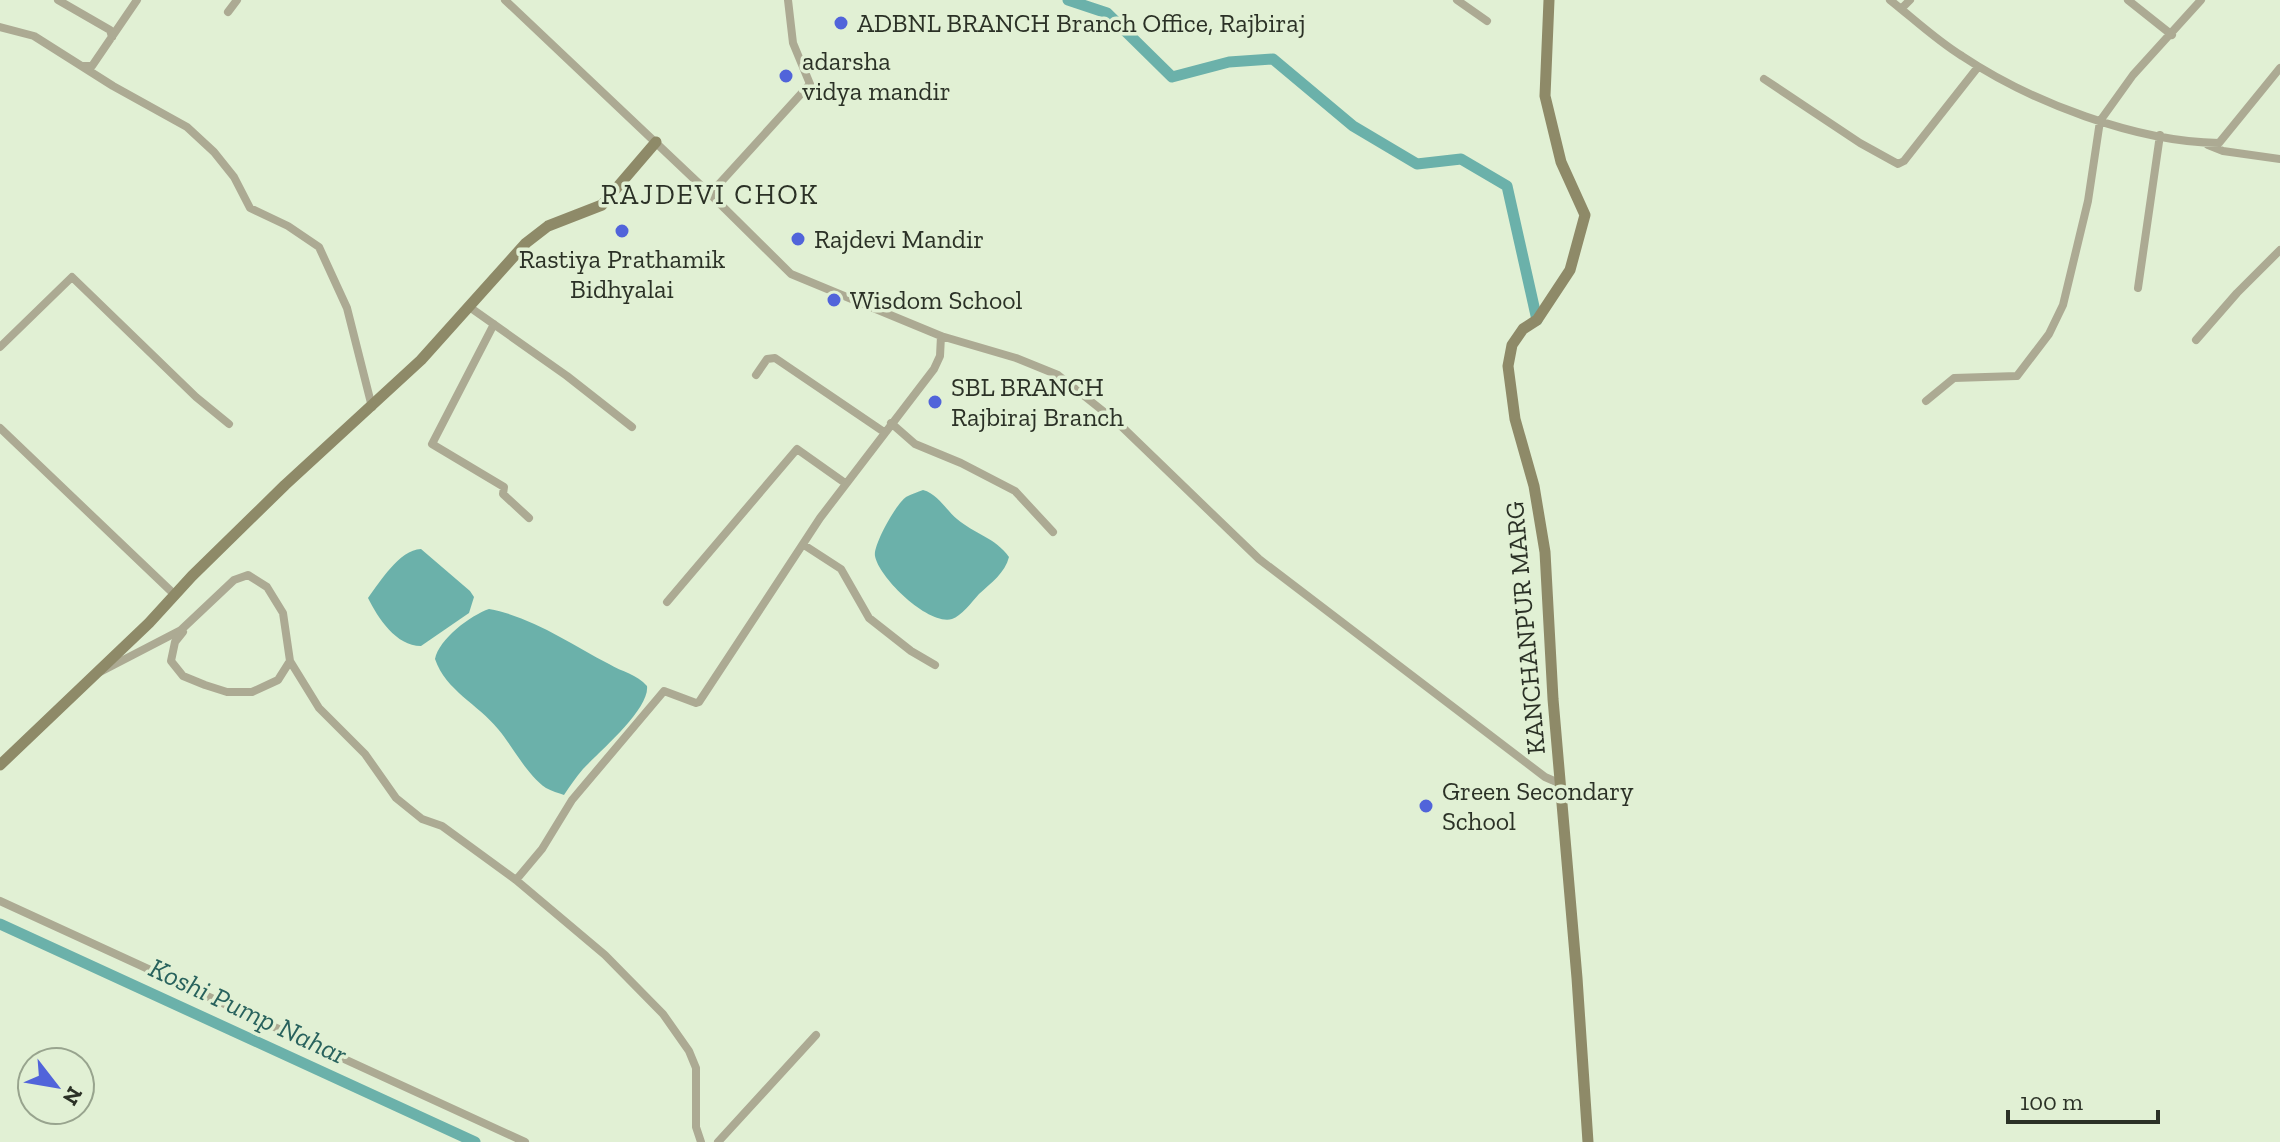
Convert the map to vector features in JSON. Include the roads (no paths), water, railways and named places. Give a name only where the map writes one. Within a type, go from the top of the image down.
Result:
[{"type":"main road","name":"KANCHANPUR MARG","points":[[1549,0],[1545,96],[1561,162],[1585,215],[1570,270],[1537,320],[1523,329],[1512,345],[1508,366],[1515,419],[1534,486],[1545,552],[1553,699],[1588,1142]]},
{"type":"main road","points":[[0,765],[285,485],[421,360],[526,243],[548,226],[602,205],[656,142]]},
{"type":"street","points":[[58,0],[110,30],[112,37]]},
{"type":"street","points":[[228,12],[237,0]]},
{"type":"street","points":[[505,0],[791,274],[941,336],[1016,358],[1058,375],[1118,423],[1259,559],[1545,777],[1561,784]]},
{"type":"street","points":[[710,194],[810,84],[793,43],[788,0]]},
{"type":"street","points":[[1457,0],[1487,21]]},
{"type":"street","points":[[1890,0],[1978,67],[2051,103],[2100,121],[2203,143],[2219,143],[2280,68]]},
{"type":"street","points":[[1901,9],[1910,0]]},
{"type":"street","points":[[2128,0],[2172,35]]},
{"type":"street","points":[[1926,401],[1954,378],[2017,376],[2049,334],[2063,305],[2074,266],[2100,121],[2133,75],[2201,0]]},
{"type":"street","points":[[81,66],[92,66],[134,1]]},
{"type":"street","points":[[0,27],[34,36],[187,127],[227,168],[250,208],[288,226],[319,247],[347,308],[372,407]]},
{"type":"street","points":[[1764,79],[1860,143],[1898,164],[1904,161],[1978,67]]},
{"type":"street","points":[[2138,288],[2160,135]]},
{"type":"street","points":[[2203,143],[2223,151],[2280,159]]},
{"type":"street","points":[[2196,340],[2280,250]]},
{"type":"street","points":[[0,347],[72,277],[196,397],[229,424]]},
{"type":"street","points":[[468,306],[567,376],[632,427]]},
{"type":"street","points":[[494,324],[432,444],[504,487],[503,494],[529,518]]},
{"type":"street","points":[[516,880],[542,849],[572,800],[664,691],[699,702],[845,483],[934,369],[940,356],[941,336]]},
{"type":"street","points":[[756,375],[767,359],[775,358],[884,432]]},
{"type":"street","points":[[891,423],[915,444],[1015,491],[1053,532]]},
{"type":"street","points":[[0,428],[175,595]]},
{"type":"street","points":[[667,602],[797,449],[845,483]]},
{"type":"street","points":[[804,545],[841,569],[869,618],[911,651],[935,665]]},
{"type":"street","points":[[96,674],[181,630],[234,580],[248,575],[267,587],[283,613],[290,661],[319,708],[365,754],[396,798],[422,819],[442,826],[516,880],[605,955],[663,1014],[689,1051],[696,1068],[696,1127],[701,1142]]},
{"type":"street","points":[[206,604],[175,642],[171,661],[183,676],[227,692],[252,692],[278,680],[290,661]]},
{"type":"street","points":[[0,901],[525,1142]]},
{"type":"street","points":[[718,1142],[816,1035]]},
{"type":"water","points":[[923,490],[937,498],[963,524],[998,545],[1009,557],[997,577],[952,619],[931,615],[906,598],[885,576],[875,556],[881,534],[897,508],[906,497]]},
{"type":"water","points":[[421,549],[474,597],[469,613],[421,646],[412,645],[396,636],[368,598],[398,561]]},
{"type":"water","points":[[489,609],[536,625],[634,676],[647,686],[641,706],[632,718],[583,769],[564,795],[546,788],[532,776],[490,720],[454,689],[435,659],[443,644],[457,629]]},
{"type":"waterway","points":[[1068,0],[1107,13],[1172,77],[1229,62],[1273,59],[1353,126],[1417,164],[1461,159],[1507,186],[1537,320]]},
{"type":"waterway","name":"Koshi Pump Nahar","points":[[0,924],[475,1142]]},
{"type":"place","name":"ADBNL BRANCH Branch Office, Rajbiraj","points":[[841,23]]},
{"type":"place","name":"adarsha vidya mandir","points":[[786,76]]},
{"type":"place","name":"Rastiya Prathamik Bidhyalai","points":[[622,231]]},
{"type":"place","name":"Rajdevi Mandir","points":[[798,239]]},
{"type":"place","name":"Wisdom School","points":[[834,300]]},
{"type":"place","name":"SBL BRANCH Rajbiraj Branch","points":[[935,402]]},
{"type":"place","name":"Green Secondary School","points":[[1426,806]]},
{"type":"district","name":"RAJDEVI CHOK","points":[[710,194]]}]
